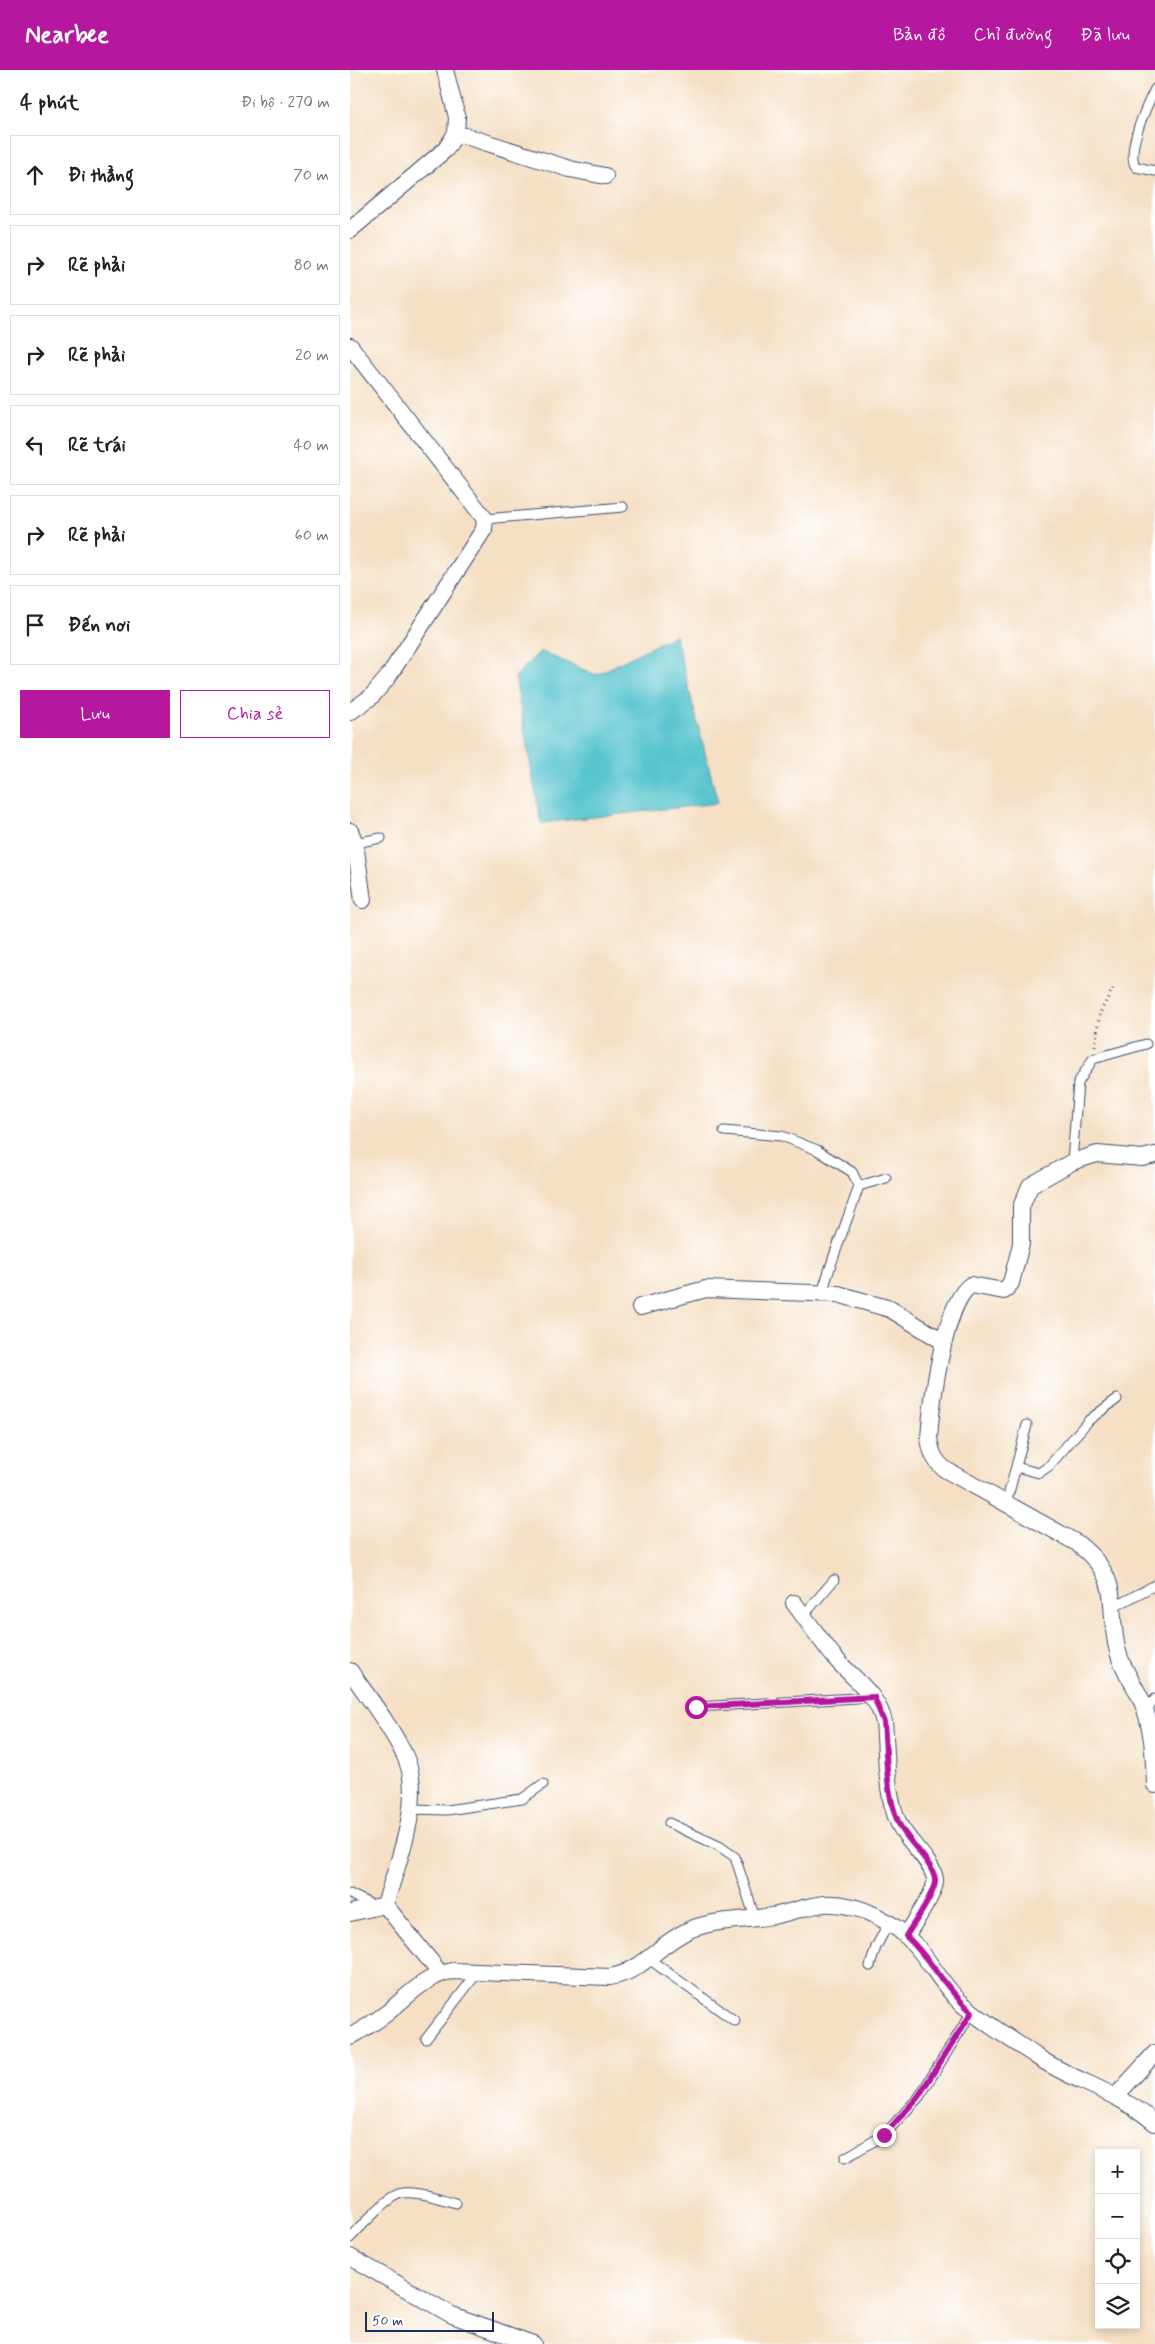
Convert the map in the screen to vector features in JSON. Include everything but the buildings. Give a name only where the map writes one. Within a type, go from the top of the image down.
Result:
[{"type":"street","points":[[350,230],[446,149],[456,133],[457,117],[445,70]]},
{"type":"street","points":[[456,133],[570,169],[605,176]]},
{"type":"street","points":[[350,346],[485,519],[484,529],[388,677],[371,697],[350,712]]},
{"type":"street","points":[[352,837],[358,891]]},
{"type":"street","points":[[1155,1155],[1142,1158],[1097,1154],[1072,1162],[1030,1186],[1021,1207],[1022,1244],[1011,1283],[1004,1291],[970,1285],[964,1289],[954,1309],[944,1342],[930,1424],[930,1451],[936,1462],[946,1470],[1077,1543],[1104,1570],[1111,1588],[1119,1654],[1151,1705],[1155,1785]]},
{"type":"street","points":[[640,1307],[706,1289],[838,1294],[890,1309],[944,1342]]},
{"type":"street","points":[[798,1610],[837,1660],[874,1697],[884,1722],[893,1809],[900,1827],[932,1871],[935,1880],[933,1890],[906,1936]]},
{"type":"street","points":[[350,1671],[405,1755],[411,1783],[411,1809],[405,1837],[381,1906]]},
{"type":"street","points":[[350,2037],[386,2014],[428,1979],[440,1973],[452,1971],[610,1977],[626,1974],[684,1932],[698,1926],[755,1918],[822,1904],[837,1904],[857,1908],[906,1936],[917,1946],[948,1988],[972,2012],[1051,2066],[1116,2096],[1155,2122]]},
{"type":"street","points":[[350,1913],[381,1906]]},
{"type":"street","points":[[381,1906],[440,1973]]},
{"type":"street","points":[[1116,2096],[1155,2053]]},
{"type":"street","points":[[350,2257],[452,2315],[533,2344]]},
{"type":"lane","points":[[1155,89],[1142,117],[1134,146],[1133,163],[1136,167],[1155,170]]},
{"type":"lane","points":[[485,519],[623,507]]},
{"type":"lane","points":[[352,837],[381,838]]},
{"type":"lane","points":[[1072,1162],[1078,1083],[1092,1060],[1146,1044]]},
{"type":"lane","points":[[724,1131],[782,1136],[817,1150],[852,1172],[859,1186],[845,1231],[830,1266],[822,1294]]},
{"type":"lane","points":[[859,1186],[886,1178]]},
{"type":"lane","points":[[1016,1467],[1039,1473],[1049,1466],[1089,1420],[1117,1399]]},
{"type":"lane","points":[[1006,1504],[1027,1425]]},
{"type":"lane","points":[[798,1610],[834,1580]]},
{"type":"lane","points":[[1114,1607],[1155,1586]]},
{"type":"lane","points":[[696,1707],[874,1697]]},
{"type":"lane","points":[[411,1809],[447,1810],[522,1799],[543,1784]]},
{"type":"lane","points":[[669,1823],[719,1846],[735,1857],[755,1918]]},
{"type":"lane","points":[[350,1894],[381,1906]]},
{"type":"lane","points":[[870,1966],[876,1947],[888,1924]]},
{"type":"lane","points":[[649,1959],[735,2021]]},
{"type":"lane","points":[[426,2039],[478,1972]]},
{"type":"lane","points":[[845,2158],[884,2135],[918,2097],[972,2012]]},
{"type":"lane","points":[[350,2238],[388,2201],[402,2193],[424,2195],[456,2204]]},
{"type":"path","points":[[1092,1060],[1100,1013],[1114,986]]},
{"type":"water","points":[[675,635],[718,803],[541,823],[515,677],[540,651],[596,675]]},
{"type":"route","points":[[696,1707],[874,1697],[881,1710],[884,1722],[893,1809],[900,1827],[932,1871],[935,1880],[933,1890],[906,1936],[917,1946],[958,2000],[972,2012],[918,2097],[884,2135]]}]
